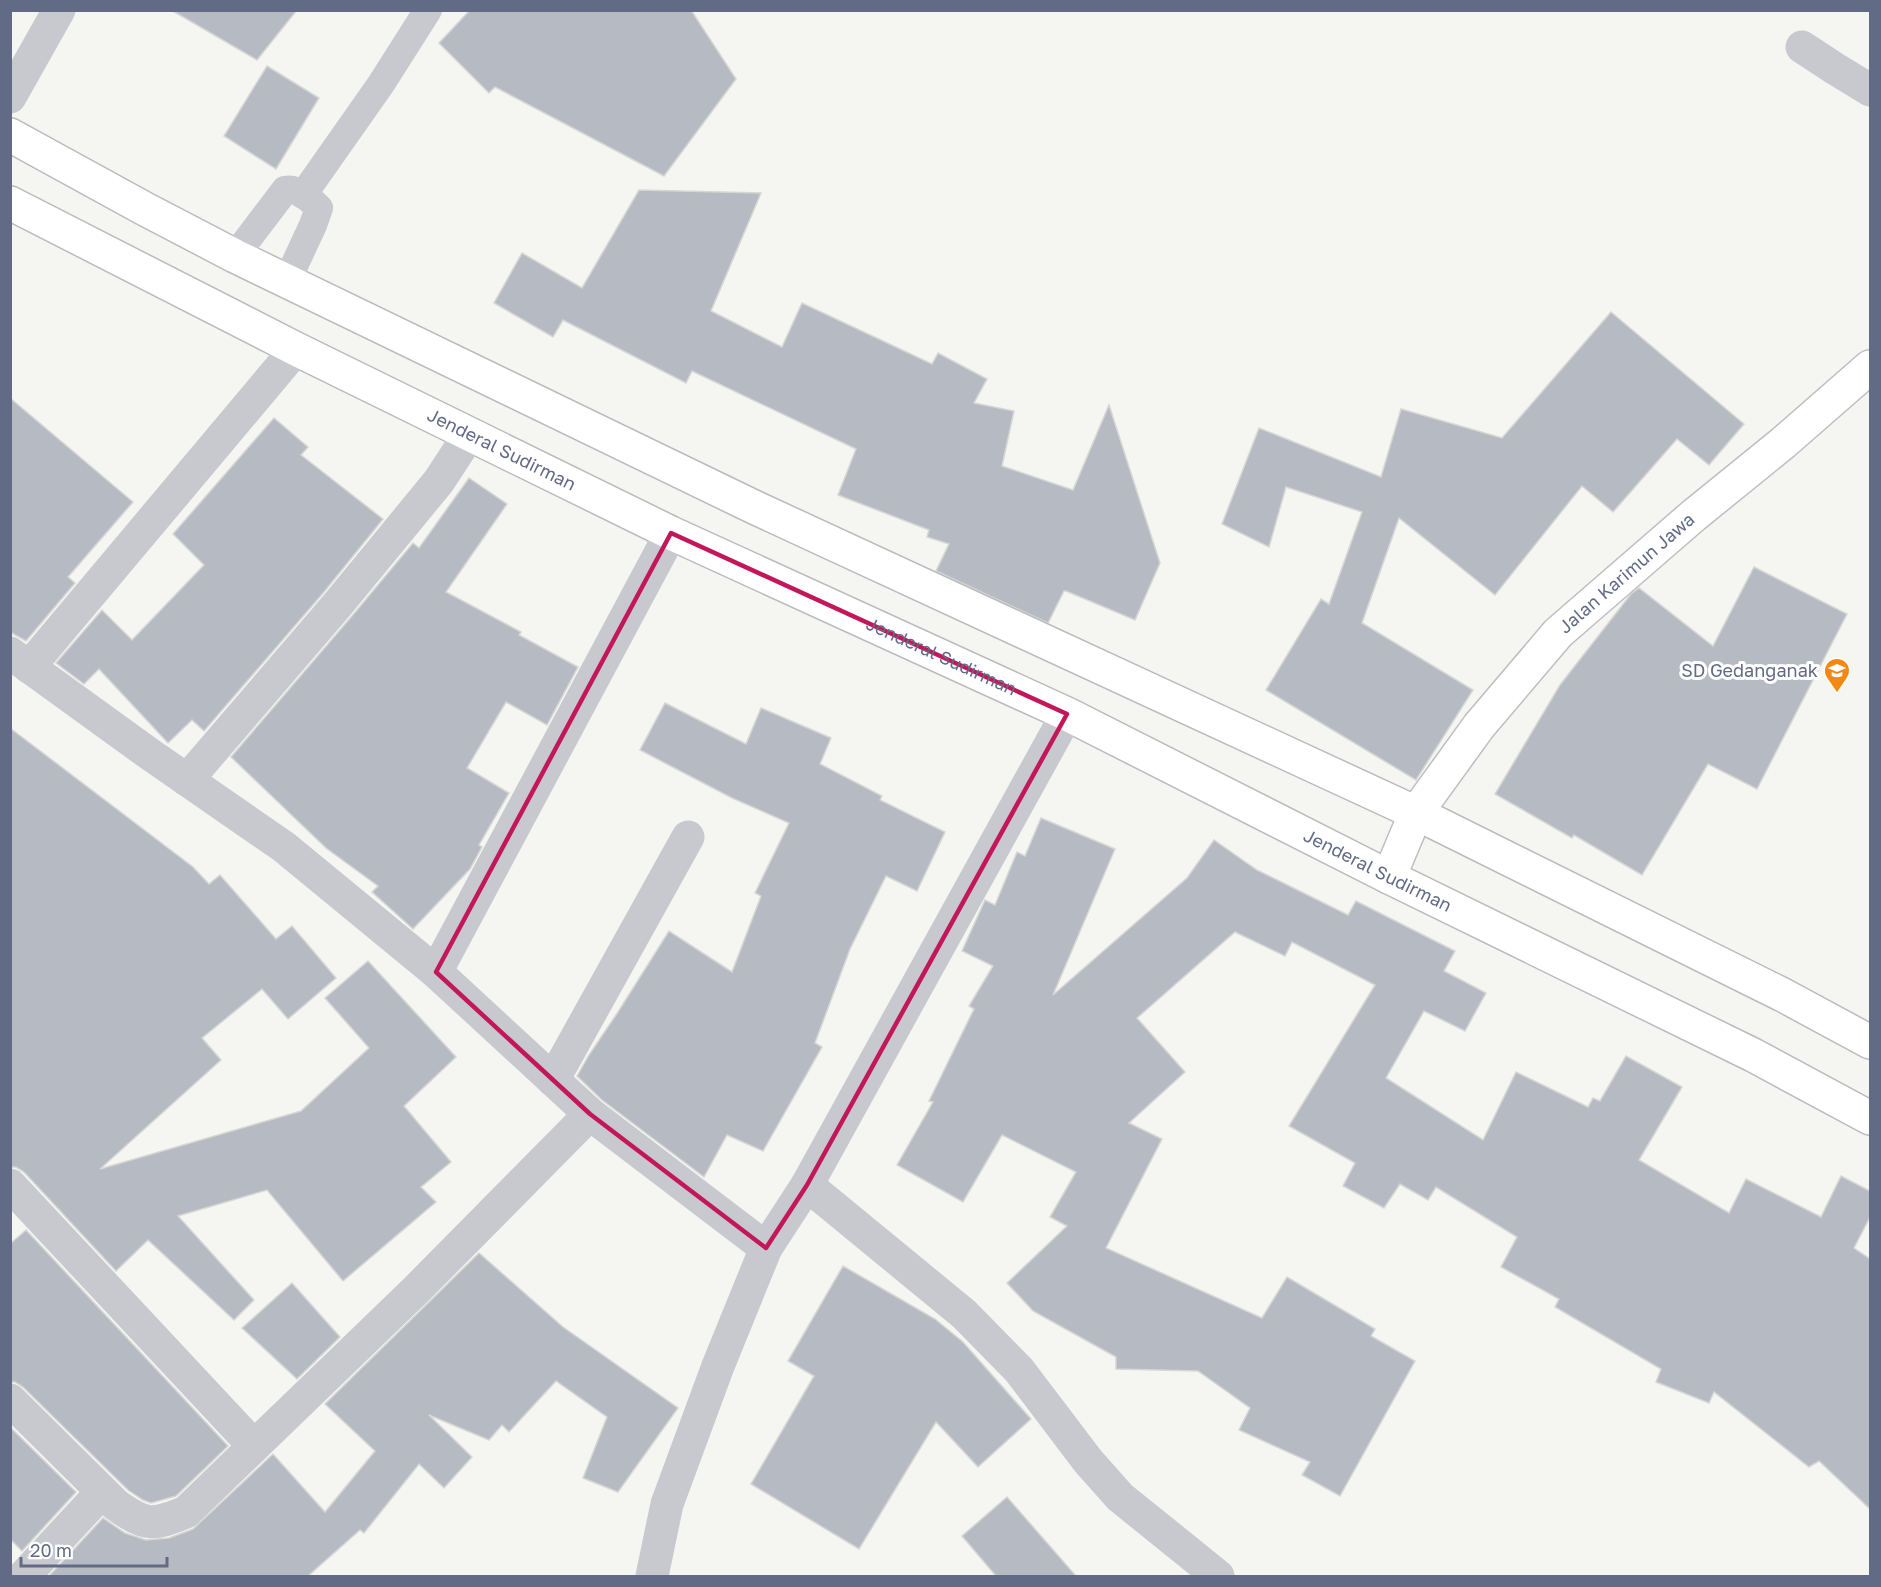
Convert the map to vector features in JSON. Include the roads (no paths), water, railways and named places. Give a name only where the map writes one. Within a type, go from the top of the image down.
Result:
[{"type":"main road","points":[[10,135],[235,256],[756,508],[1416,813],[1783,995],[1870,1042]]},
{"type":"main road","name":"Jenderal Sudirman","points":[[10,203],[296,349],[671,533],[1067,714],[1389,877],[1753,1055],[1870,1118]]},
{"type":"main road","name":"Jalan Karimun Jawa","points":[[1389,877],[1416,813],[1479,726],[1558,633],[1870,367]]},
{"type":"street","points":[[10,97],[59,10]]},
{"type":"street","points":[[1802,46],[1870,90]]},
{"type":"street","points":[[296,349],[20,660],[284,847],[436,972],[590,1114],[766,1248]]},
{"type":"street","points":[[188,780],[439,481],[469,435]]},
{"type":"street","points":[[436,972],[671,533]]},
{"type":"street","points":[[652,1576],[667,1504],[718,1366],[766,1248],[807,1185],[1067,714]]},
{"type":"street","points":[[553,1080],[688,837]]},
{"type":"street","points":[[10,1400],[116,1506],[135,1519],[159,1523],[186,1512],[417,1289],[590,1114]]},
{"type":"street","points":[[10,1185],[254,1446]]},
{"type":"street","points":[[807,1185],[964,1314],[1019,1370],[1088,1461],[1120,1497],[1218,1576]]},
{"type":"street","points":[[24,1576],[102,1492]]},
{"type":"lane","points":[[303,195],[381,84],[428,10]]},
{"type":"lane","points":[[235,256],[285,190],[291,189],[319,208],[287,281]]},
{"type":"place","name":"SD Gedanganak","points":[[1837,694]]}]
